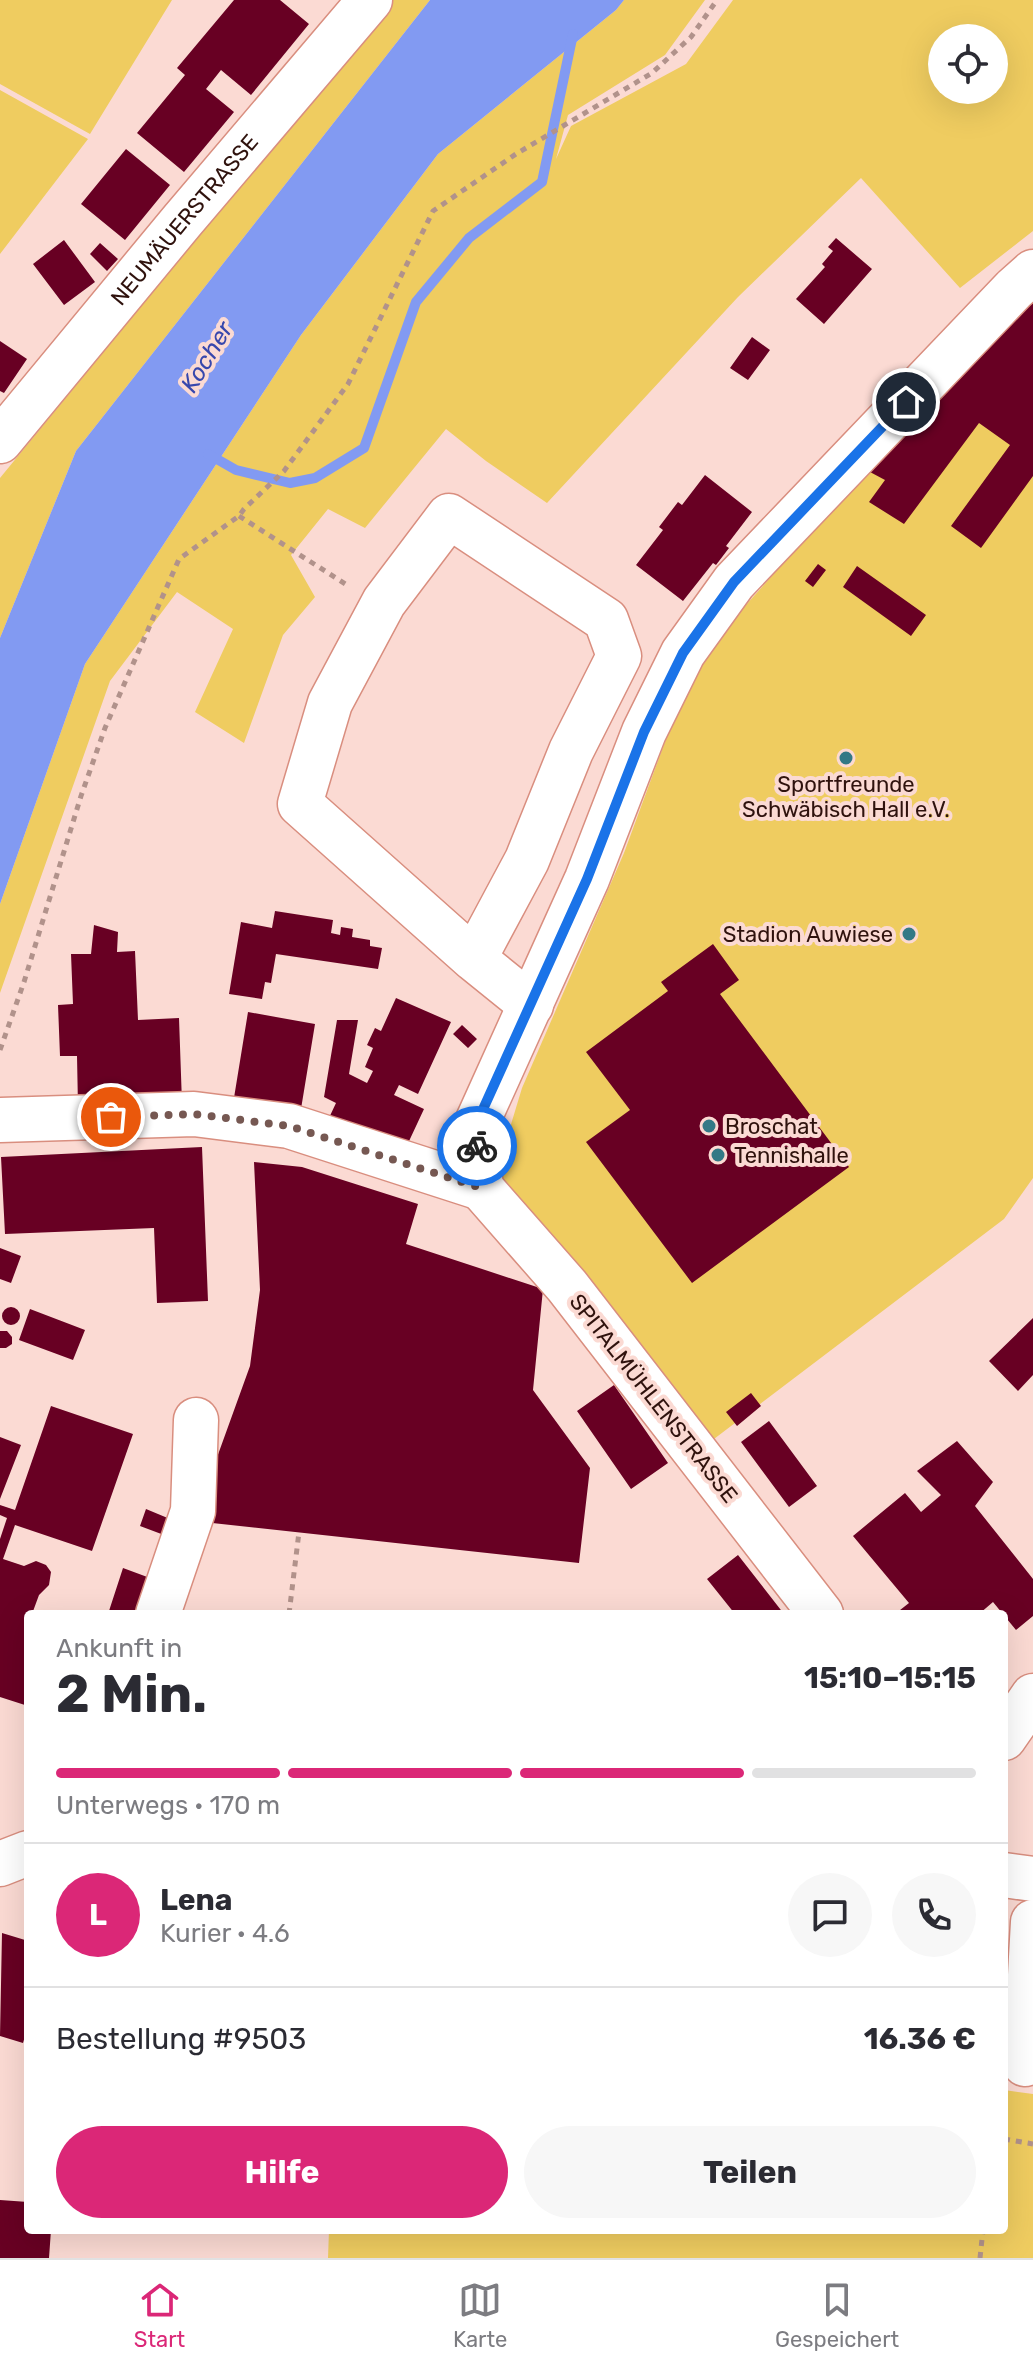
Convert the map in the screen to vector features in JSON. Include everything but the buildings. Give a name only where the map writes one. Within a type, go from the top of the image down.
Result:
[{"type":"street","name":"NEUMÄUERSTRASSE","points":[[0,441],[370,0]]},
{"type":"street","points":[[0,1120],[194,1114],[289,1126],[481,1188],[475,1127],[587,879],[644,732],[683,653],[734,582],[1033,272]]},
{"type":"street","points":[[531,1005],[474,959],[300,804],[316,695],[449,516],[606,620],[619,656],[665,689]]},
{"type":"street","points":[[474,959],[527,860],[571,751],[619,656]]},
{"type":"street","points":[[571,751],[625,782]]},
{"type":"street","name":"SPITALMÜHLENSTRASSE","points":[[481,1188],[567,1286],[818,1610]]},
{"type":"street","points":[[159,1610],[193,1511],[196,1420]]},
{"type":"street","points":[[1008,1732],[1033,1696]]},
{"type":"street","points":[[0,1864],[24,1855]]},
{"type":"street","points":[[1008,1876],[1033,1879]]},
{"type":"street","points":[[1025,2064],[1033,1922]]},
{"type":"path","points":[[0,1050],[105,728],[179,559],[239,516],[284,471],[348,384],[433,211],[516,154],[652,73],[691,37],[717,0]]},
{"type":"path","points":[[239,516],[344,584],[384,602]]},
{"type":"path","points":[[289,1610],[299,1532]]},
{"type":"path","points":[[1008,2140],[1033,2144]]},
{"type":"path","points":[[980,2258],[983,2234]]},
{"type":"shaded area","points":[[0,0],[172,0],[90,134],[0,84]]},
{"type":"shaded area","points":[[392,0],[430,0],[76,451],[0,638],[0,478]]},
{"type":"shaded area","points":[[624,0],[705,0],[665,55],[568,115],[556,159],[571,126],[686,64],[733,0],[1033,0],[1033,231],[960,288],[861,178],[738,297],[547,503],[446,429],[365,528],[328,509],[291,555],[315,597],[283,635],[244,743],[195,712],[233,629],[177,592],[110,681],[0,993],[0,904],[85,664],[301,335],[438,154],[616,10]]},
{"type":"shaded area","points":[[0,90],[88,139],[0,254]]},
{"type":"shaded area","points":[[1033,293],[1033,1178],[1004,1219],[710,1442],[497,1177],[499,1164],[522,1088],[624,853],[694,663],[1005,315]]},
{"type":"shaded area","points":[[1008,2091],[1033,2094],[1033,2258],[328,2258],[329,2234],[1008,2234]]},
{"type":"water","name":"Kocher","points":[[430,0],[624,0],[616,10],[438,154],[301,335],[85,664],[0,904],[0,638],[76,451]]},
{"type":"waterway","points":[[208,454],[236,470],[290,483],[315,478],[364,448],[416,302],[469,238],[542,182],[573,34]]},
{"type":"way so far","points":[[111,1117],[194,1114],[289,1126],[481,1188],[477,1146]]},
{"type":"place","name":"Sportfreunde Schwäbisch Hall e.V.","points":[[846,758]]},
{"type":"place","name":"Stadion Auwiese","points":[[909,934]]},
{"type":"place","name":"Broschat","points":[[709,1126]]},
{"type":"place","name":"Tennishalle","points":[[718,1155]]},
{"type":"route","points":[[477,1146],[475,1127],[587,879],[644,732],[683,653],[734,582],[906,402]]}]
